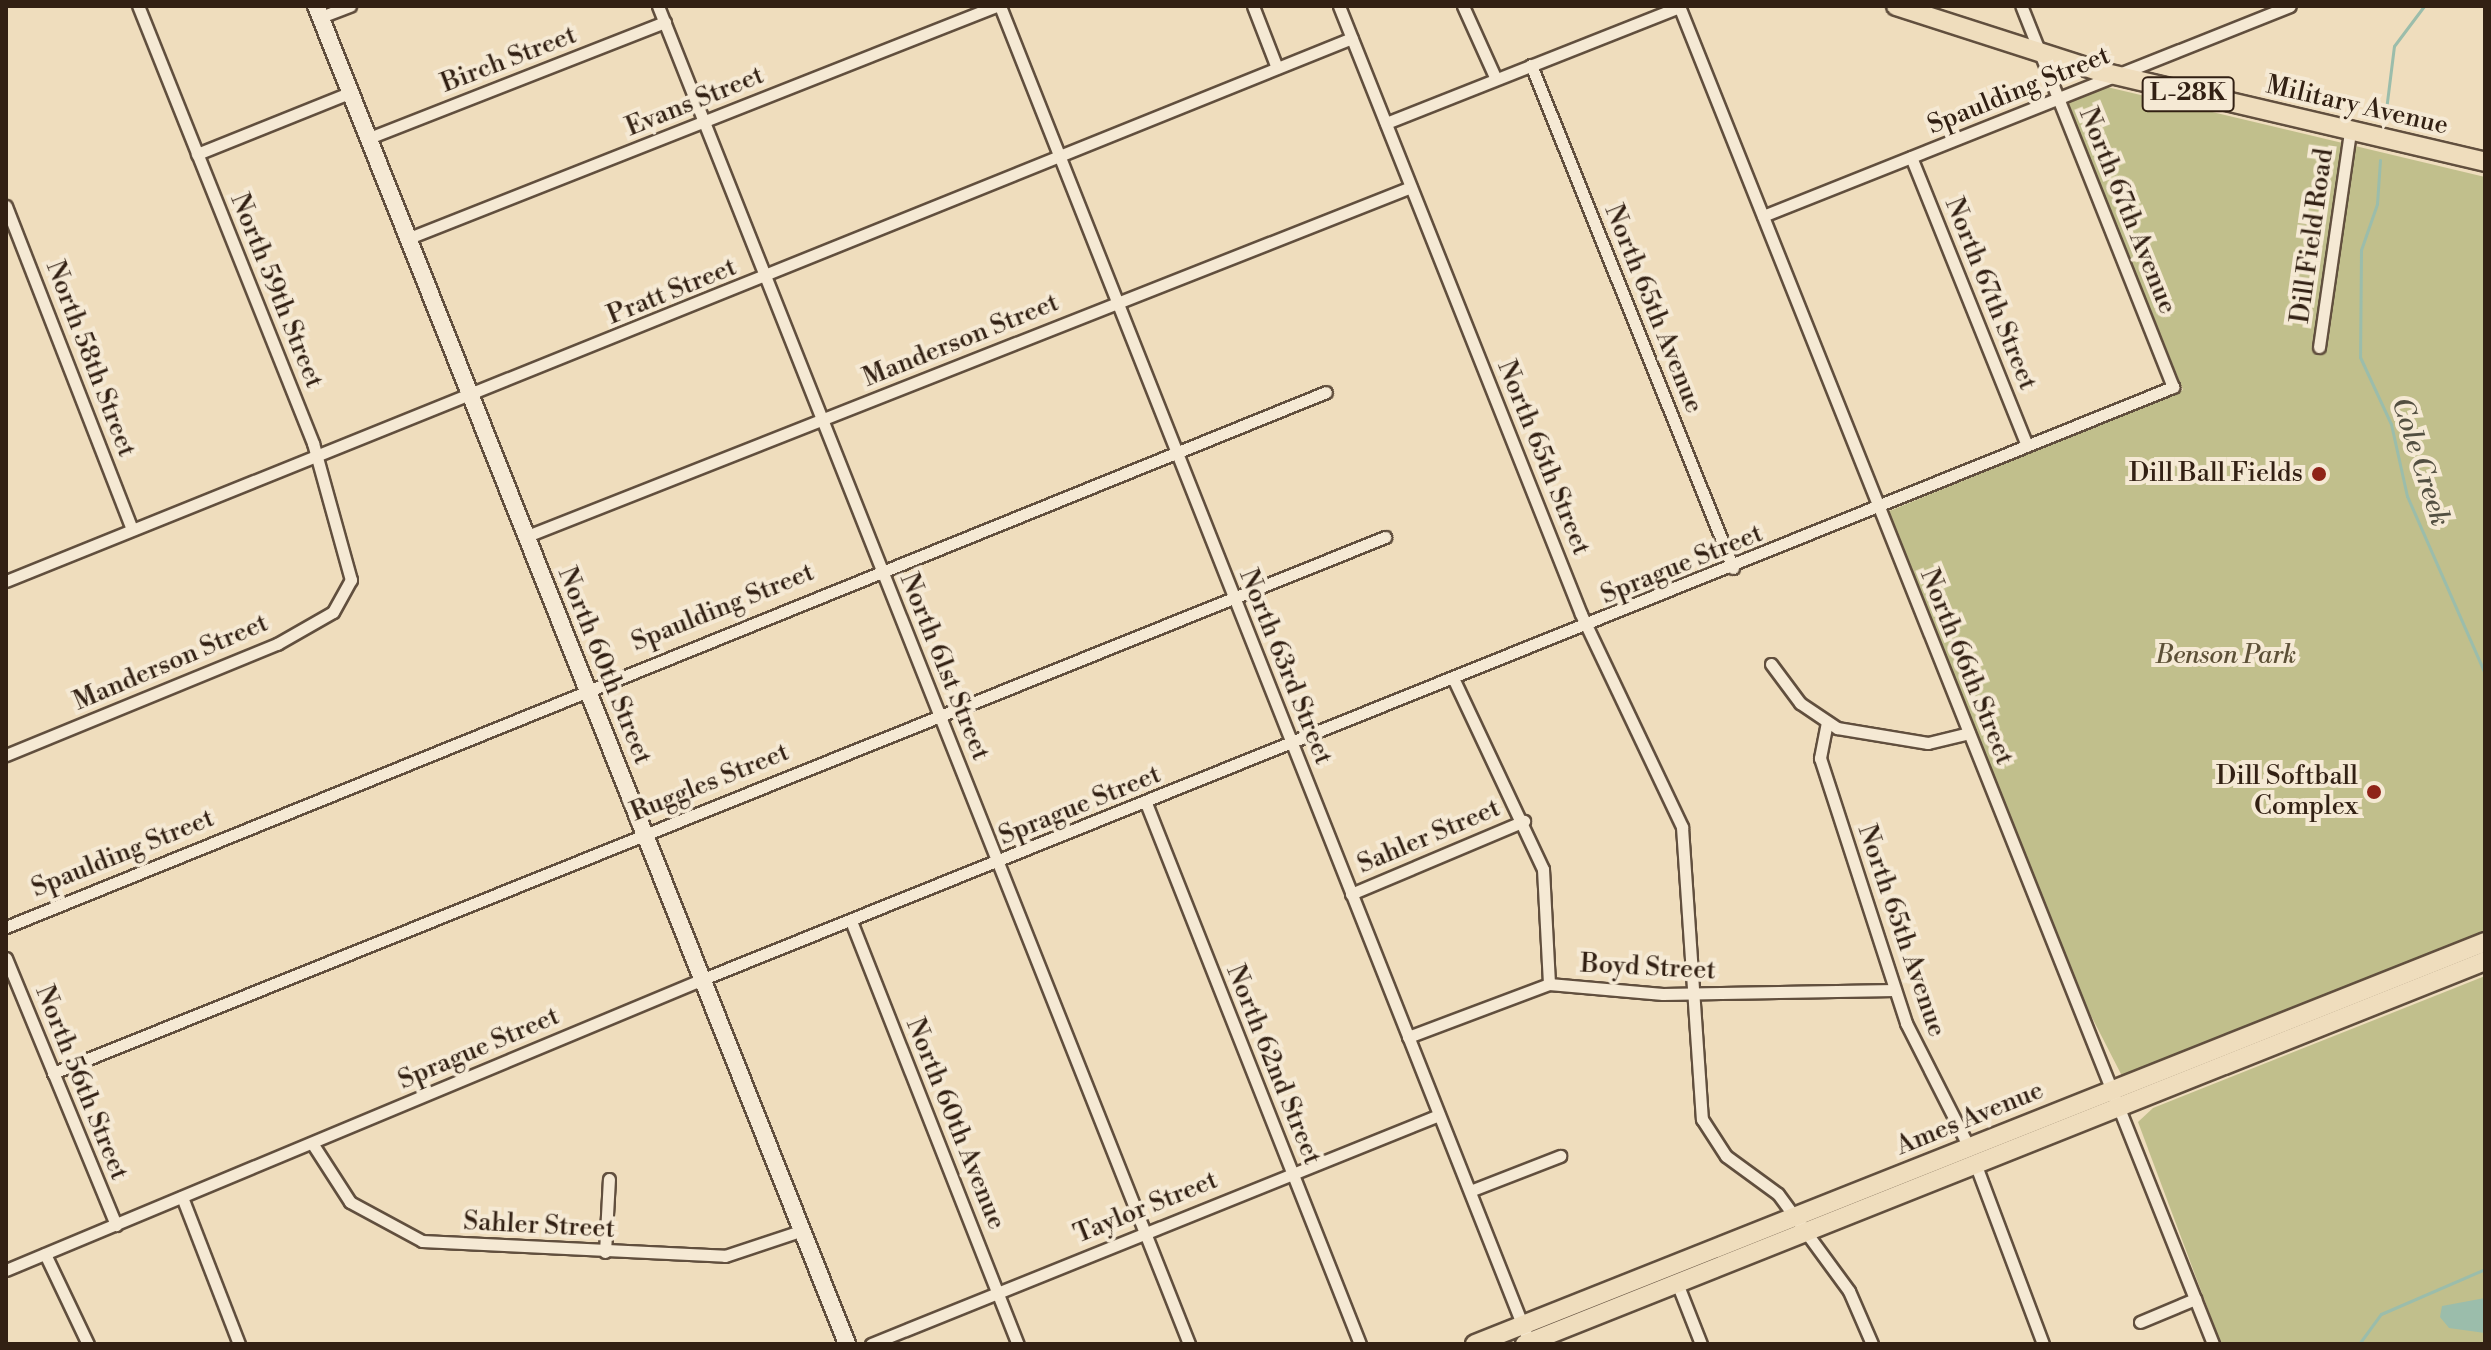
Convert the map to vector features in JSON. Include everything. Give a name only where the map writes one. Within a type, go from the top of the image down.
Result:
[{"type":"main road","name":"Military Avenue","points":[[1896,6],[2118,76],[2485,162]]},
{"type":"main road","name":"North 60th Street","points":[[319,12],[847,1344]]},
{"type":"main road","name":"Ames Avenue","points":[[2116,1098],[2485,942]]},
{"type":"main road","name":"Ames Avenue","points":[[1527,1339],[1799,1225],[2116,1098],[2485,961]]},
{"type":"main road","name":"Ames Avenue","points":[[1475,1344],[1527,1339],[1677,1283],[1799,1225]]},
{"type":"street","name":"North 59th Street","points":[[138,6],[316,454],[344,535],[351,580],[345,598]]},
{"type":"street","points":[[319,12],[350,6]]},
{"type":"street","name":"North 61st Street","points":[[658,6],[1189,1344]]},
{"type":"street","name":"Evans Street","points":[[409,238],[998,6]]},
{"type":"street","name":"North 63rd Street","points":[[998,6],[1527,1339]]},
{"type":"street","points":[[1253,6],[1277,68]]},
{"type":"street","name":"North 65th Street","points":[[1339,6],[1587,626],[1682,827],[1702,1119],[1720,1150],[1773,1188],[1849,1291],[1872,1344]]},
{"type":"street","points":[[1463,6],[1496,79]]},
{"type":"street","points":[[1386,123],[1679,6]]},
{"type":"street","name":"North 66th Street","points":[[1679,6],[2213,1344]]},
{"type":"street","name":"North 67th Avenue","points":[[2021,6],[2173,387]]},
{"type":"street","name":"Spaulding Street","points":[[1763,216],[2290,6]]},
{"type":"street","name":"Birch Street","points":[[369,138],[665,22]]},
{"type":"street","name":"Pratt Street","points":[[6,581],[1352,38]]},
{"type":"street","name":"North 65th Avenue","points":[[1531,65],[1733,568]]},
{"type":"street","points":[[197,154],[351,92]]},
{"type":"street","name":"Dill Field Road","points":[[2319,347],[2350,132]]},
{"type":"street","name":"North 67th Street","points":[[1911,157],[2027,446]]},
{"type":"street","name":"Manderson Street","points":[[527,536],[1411,187]]},
{"type":"street","name":"North 58th Street","points":[[6,206],[132,529]]},
{"type":"street","name":"Sprague Street","points":[[6,1270],[703,979],[1880,511],[2027,446],[2173,387]]},
{"type":"street","name":"Spaulding Street","points":[[6,927],[587,687],[1326,392]]},
{"type":"street","name":"Ruggles Street","points":[[53,1073],[644,832],[1385,537]]},
{"type":"street","name":"Manderson Street","points":[[6,755],[277,644],[345,598]]},
{"type":"street","points":[[1771,664],[1800,703],[1827,722],[1928,743],[1969,733]]},
{"type":"street","points":[[1454,680],[1524,821],[1546,883],[1549,984]]},
{"type":"street","name":"North 65th Avenue","points":[[1827,722],[1820,758],[1895,990],[1972,1155],[2043,1344]]},
{"type":"street","name":"North 62nd Street","points":[[1146,803],[1360,1344]]},
{"type":"street","name":"Sahler Street","points":[[1351,894],[1524,821]]},
{"type":"street","name":"North 60th Avenue","points":[[851,921],[1018,1344]]},
{"type":"street","name":"North 56th Street","points":[[6,958],[116,1225]]},
{"type":"street","name":"Boyd Street","points":[[1408,1037],[1549,984],[1694,995],[1895,990]]},
{"type":"street","name":"Taylor Street","points":[[871,1344],[1439,1115]]},
{"type":"street","name":"Sahler Street","points":[[312,1143],[350,1202],[406,1237],[605,1252],[735,1256],[803,1230]]},
{"type":"street","points":[[1470,1191],[1560,1156]]},
{"type":"street","points":[[605,1252],[609,1179]]},
{"type":"street","points":[[182,1197],[239,1344]]},
{"type":"street","points":[[45,1254],[88,1344]]},
{"type":"street","points":[[1677,1283],[1701,1344]]},
{"type":"street","points":[[2140,1322],[2195,1299]]},
{"type":"green space","name":"Benson Park","points":[[2107,87],[2485,177],[2485,933],[2122,1076],[2082,998],[1887,512],[2183,390],[2067,102]]},
{"type":"green space","points":[[2485,976],[2485,1344],[2221,1344],[2138,1122],[2153,1108]]},
{"type":"shaded area","points":[[2485,1298],[2485,1333],[2449,1328],[2440,1317],[2442,1306]]},
{"type":"waterway","name":"Cole Creek","points":[[2386,110],[2394,46],[2424,6]]},
{"type":"waterway","name":"Cole Creek","points":[[2380,160],[2377,204],[2361,250],[2360,357],[2391,424],[2407,496],[2485,674]]},
{"type":"waterway","name":"Cole Creek","points":[[2359,1344],[2381,1314],[2485,1269]]},
{"type":"place","name":"Dill Ball Fields","points":[[2319,474]]},
{"type":"place","name":"Dill Softball Complex","points":[[2374,792]]}]
